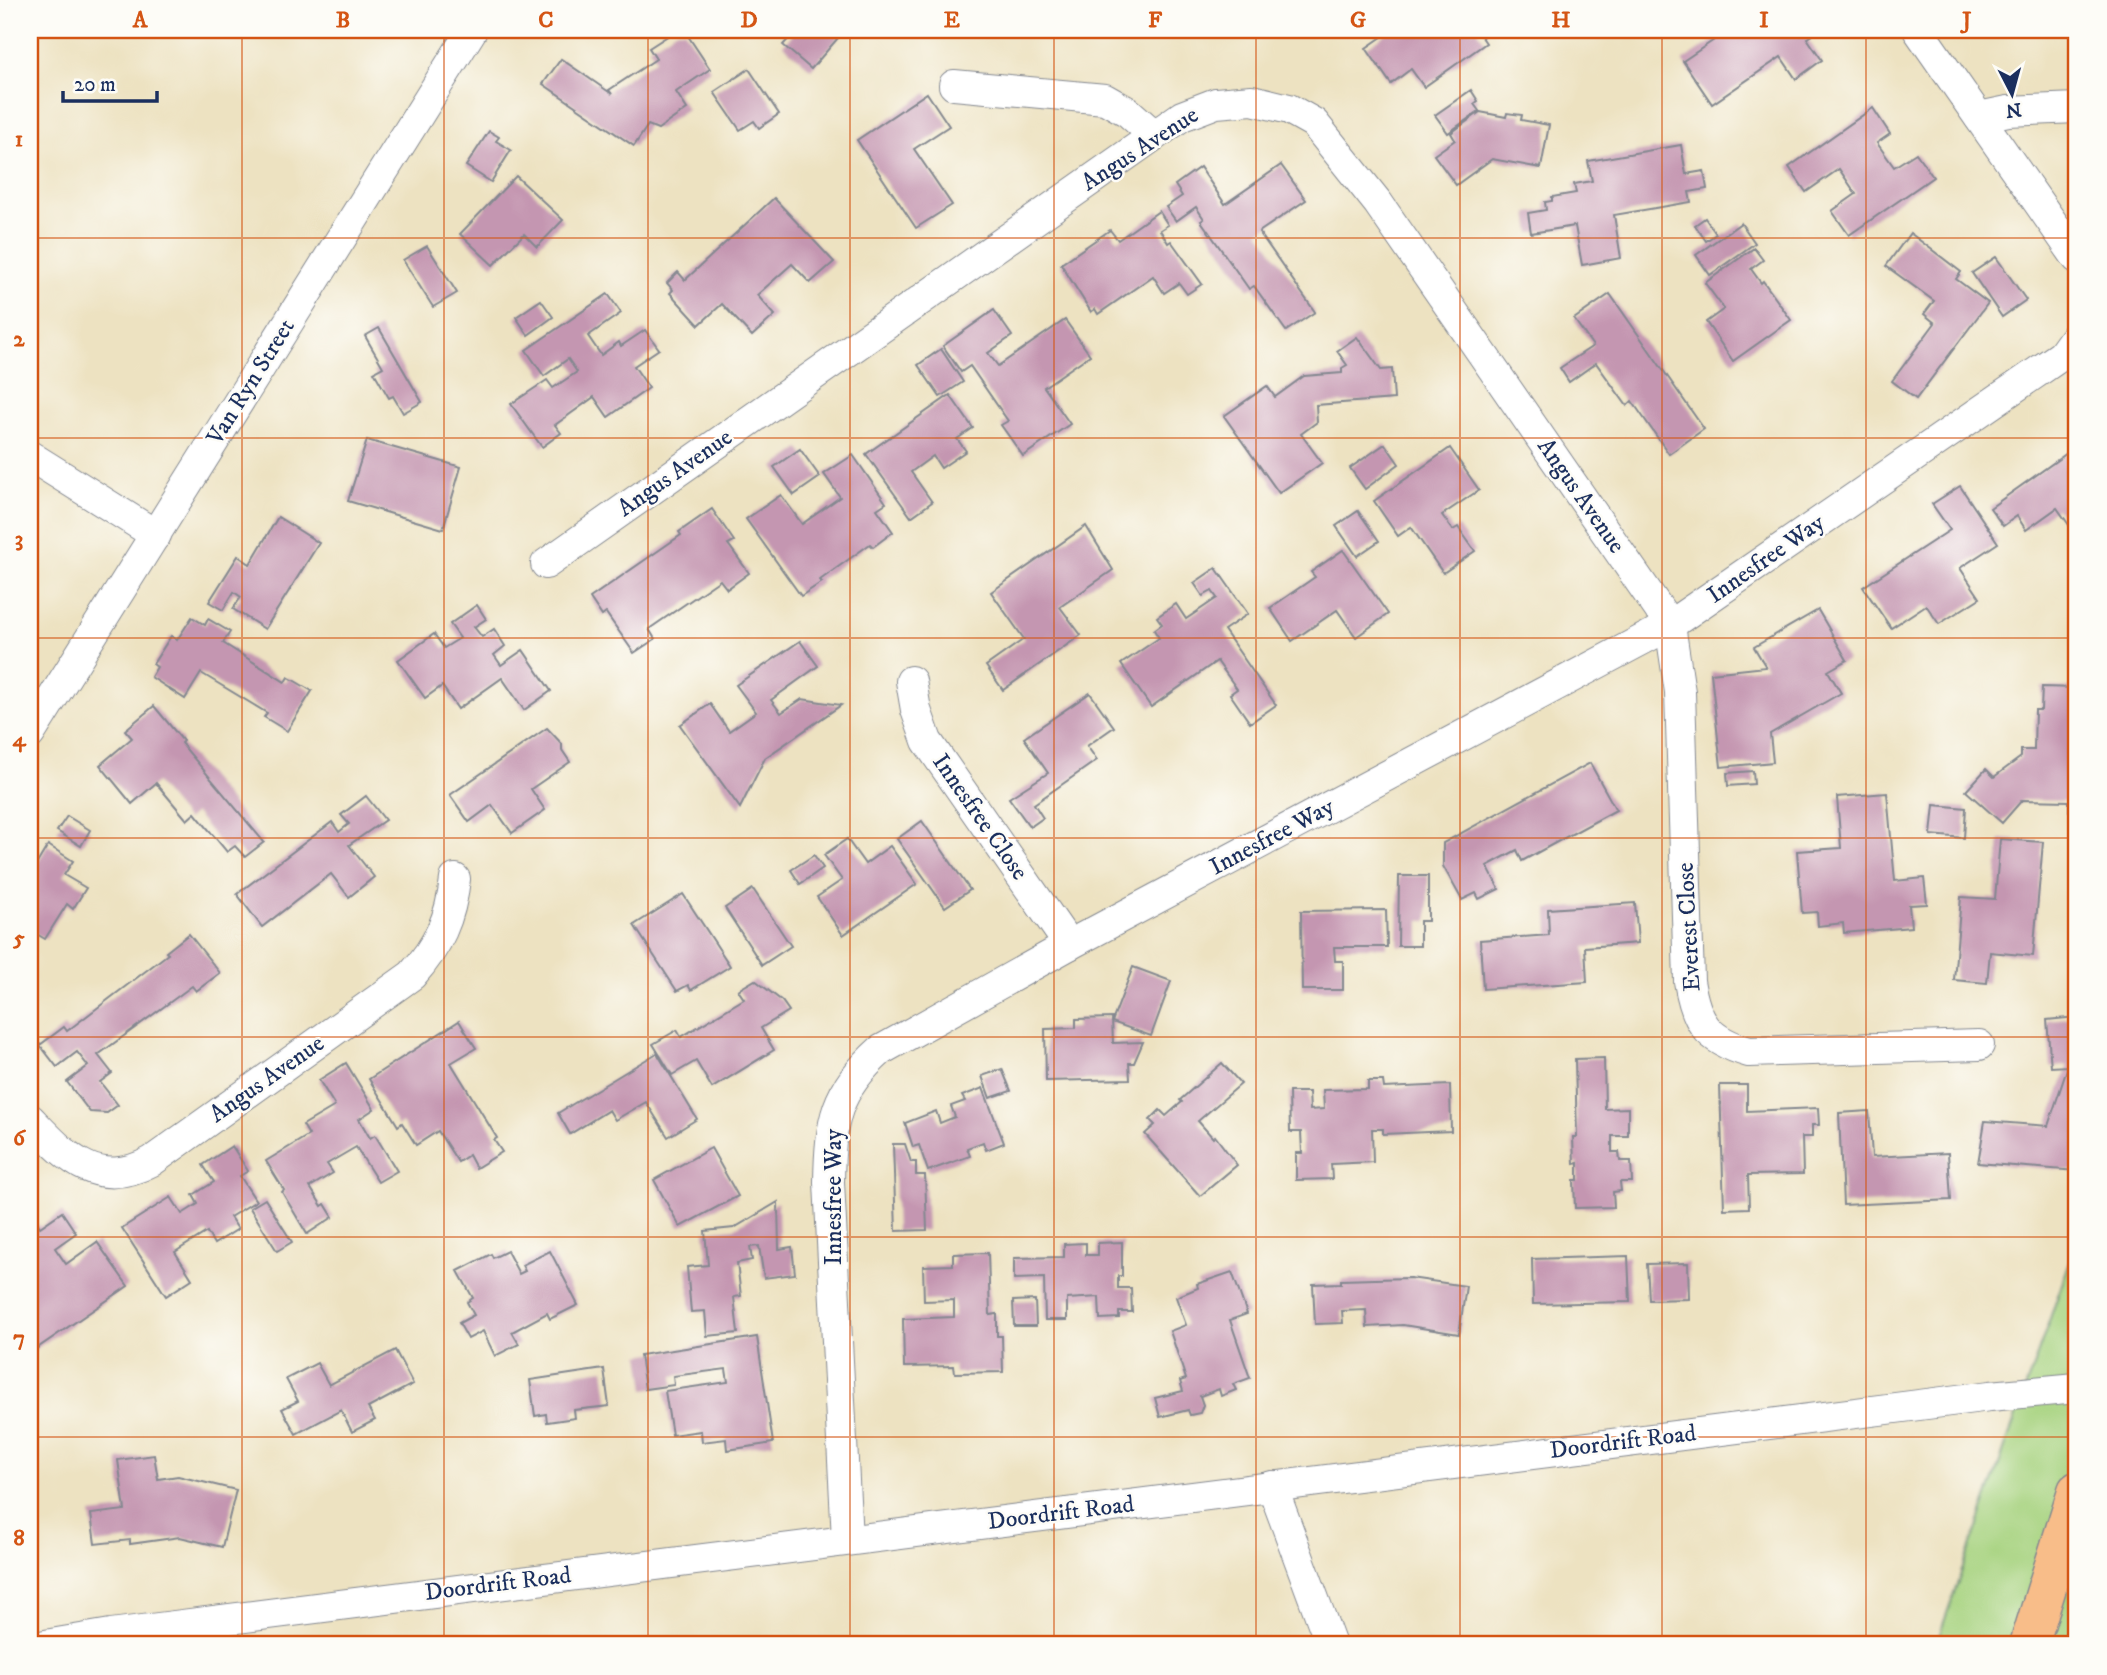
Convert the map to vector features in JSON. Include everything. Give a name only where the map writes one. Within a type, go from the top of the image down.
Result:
[{"type":"highway","points":[[2029,1645],[2077,1491]]},
{"type":"street","name":"Van Ryn Street","points":[[30,734],[472,30]]},
{"type":"street","points":[[1918,30],[2077,258]]},
{"type":"street","points":[[954,85],[1105,99],[1128,112],[1154,135]]},
{"type":"street","name":"Angus Avenue","points":[[545,564],[1182,116],[1216,103],[1252,100],[1289,109],[1314,123],[1378,203],[1670,625]]},
{"type":"street","points":[[1979,117],[2021,110],[2077,108]]},
{"type":"street","name":"Innesfree Way","points":[[846,1540],[829,1182],[830,1148],[834,1116],[845,1091],[860,1069],[881,1050],[1069,945],[1670,625],[2062,355],[2077,334]]},
{"type":"street","points":[[30,456],[156,534]]},
{"type":"street","name":"Everest Close","points":[[1670,625],[1680,692],[1689,981],[1693,1005],[1705,1027],[1725,1045],[1749,1052],[1979,1045]]},
{"type":"street","name":"Innesfree Close","points":[[911,681],[916,710],[927,741],[1069,945]]},
{"type":"street","name":"Angus Avenue","points":[[30,1119],[62,1152],[87,1168],[117,1173],[152,1161],[412,975],[427,958],[443,931],[453,901],[455,879]]},
{"type":"street","name":"Doordrift Road","points":[[45,1645],[111,1633],[1272,1486],[1990,1396],[2077,1388]]},
{"type":"street","points":[[1272,1486],[1331,1645]]},
{"type":"green space","points":[[2077,1241],[2077,1645],[1936,1645]]},
{"type":"building","points":[[677,30],[684,30],[710,69],[676,92],[687,109],[658,129],[648,125],[634,146],[543,84],[561,59],[612,94],[609,90],[656,59],[649,48]]},
{"type":"building","points":[[786,30],[845,30],[811,69],[783,45],[792,35]]},
{"type":"building","points":[[1392,30],[1477,30],[1486,43],[1424,87],[1411,69],[1391,84],[1366,48]]},
{"type":"building","points":[[1729,30],[1808,30],[1812,35],[1807,38],[1822,60],[1796,79],[1781,57],[1712,104],[1683,61]]},
{"type":"building","points":[[749,69],[779,114],[759,128],[754,121],[740,130],[714,92]]},
{"type":"building","points":[[1471,90],[1478,101],[1474,104],[1479,111],[1448,133],[1435,115]]},
{"type":"building","points":[[927,93],[949,126],[914,149],[952,205],[916,228],[857,140]]},
{"type":"building","points":[[1873,108],[1890,134],[1877,143],[1894,167],[1916,153],[1933,177],[1849,235],[1832,211],[1856,194],[1839,169],[1806,192],[1789,167]]},
{"type":"building","points":[[1480,112],[1506,117],[1507,113],[1522,115],[1521,120],[1549,125],[1541,168],[1492,159],[1456,185],[1434,155],[1455,140],[1451,133]]},
{"type":"building","points":[[489,131],[499,137],[496,141],[511,150],[491,182],[466,166]]},
{"type":"building","points":[[1681,145],[1686,174],[1704,171],[1707,189],[1689,192],[1691,202],[1614,215],[1621,258],[1582,265],[1575,226],[1531,233],[1528,213],[1546,210],[1545,202],[1552,201],[1552,197],[1576,193],[1574,184],[1592,181],[1588,161]]},
{"type":"building","points":[[1281,165],[1306,200],[1259,232],[1315,312],[1286,331],[1254,286],[1249,289],[1201,221],[1204,219],[1196,207],[1176,221],[1166,207],[1182,196],[1175,185],[1200,167],[1225,204]]},
{"type":"building","points":[[516,176],[563,220],[537,247],[524,234],[493,265],[460,234]]},
{"type":"building","points":[[774,198],[834,262],[810,283],[792,264],[757,295],[775,315],[752,336],[722,304],[699,325],[670,293],[673,290],[667,283],[678,272],[685,280]]},
{"type":"building","points":[[1159,211],[1168,225],[1160,230],[1202,284],[1187,294],[1179,283],[1164,293],[1153,276],[1098,314],[1095,309],[1091,312],[1061,264],[1110,230],[1118,240]]},
{"type":"building","points":[[1705,218],[1716,234],[1706,241],[1695,225]]},
{"type":"building","points":[[1741,223],[1755,243],[1710,275],[1696,255]]},
{"type":"building","points":[[1910,233],[1961,272],[1956,279],[1988,303],[1916,399],[1892,381],[1935,323],[1924,314],[1934,301],[1886,266]]},
{"type":"building","points":[[427,246],[457,293],[433,307],[403,260]]},
{"type":"building","points":[[1754,248],[1763,260],[1751,269],[1791,320],[1733,361],[1706,322],[1724,309],[1705,283]]},
{"type":"building","points":[[1996,257],[2026,300],[2002,317],[1972,273]]},
{"type":"building","points":[[608,294],[621,313],[588,336],[601,355],[619,342],[621,346],[645,330],[659,349],[634,366],[649,388],[608,417],[594,397],[555,425],[561,433],[542,447],[511,404],[547,380],[553,388],[577,372],[568,359],[544,376],[526,350]]},
{"type":"building","points":[[1610,294],[1704,429],[1669,454],[1632,401],[1627,406],[1596,363],[1569,382],[1560,368],[1593,346],[1574,319]]},
{"type":"building","points":[[541,300],[553,317],[528,335],[516,317]]},
{"type":"building","points":[[994,310],[1012,336],[988,353],[998,366],[1065,320],[1090,355],[1044,387],[1070,424],[1023,456],[1001,425],[1008,421],[970,366],[961,372],[943,346]]},
{"type":"building","points":[[379,328],[422,402],[403,413],[393,396],[389,398],[374,372],[383,367],[365,336]]},
{"type":"building","points":[[1357,337],[1381,370],[1392,369],[1394,399],[1316,405],[1317,422],[1301,434],[1322,463],[1279,493],[1224,416],[1267,386],[1275,397],[1304,376],[1342,373],[1342,368],[1347,365],[1337,351]]},
{"type":"building","points":[[941,349],[963,382],[940,397],[918,365]]},
{"type":"building","points":[[950,395],[973,428],[957,439],[966,451],[941,468],[933,456],[911,472],[932,502],[911,517],[866,454]]},
{"type":"building","points":[[367,440],[461,467],[443,529],[348,501]]},
{"type":"building","points":[[1385,444],[1399,464],[1365,489],[1350,468]]},
{"type":"building","points":[[2077,446],[2077,530],[2074,532],[2057,508],[2026,530],[2017,516],[2003,526],[1990,508]]},
{"type":"building","points":[[1450,448],[1479,490],[1442,515],[1453,530],[1458,527],[1475,551],[1443,573],[1411,527],[1398,536],[1374,501]]},
{"type":"building","points":[[800,449],[820,477],[794,495],[774,467]]},
{"type":"building","points":[[853,455],[886,503],[877,509],[893,532],[873,547],[870,544],[801,596],[746,519],[781,495],[802,524],[840,497],[824,474]]},
{"type":"building","points":[[1960,486],[1998,543],[1960,568],[1980,598],[1939,624],[1926,605],[1891,628],[1863,587],[1950,530],[1932,504]]},
{"type":"building","points":[[712,509],[734,541],[728,544],[749,573],[727,589],[720,580],[649,629],[655,639],[634,653],[606,613],[602,616],[590,598],[681,535],[679,532]]},
{"type":"building","points":[[1358,511],[1379,541],[1357,556],[1336,526]]},
{"type":"building","points":[[278,517],[319,543],[265,629],[233,609],[241,597],[234,592],[223,610],[209,602],[238,556],[250,564]]},
{"type":"building","points":[[1086,526],[1113,570],[1060,607],[1081,635],[1003,690],[986,666],[1024,639],[991,592]]},
{"type":"building","points":[[1343,550],[1388,614],[1356,637],[1337,610],[1292,641],[1270,608],[1315,577],[1311,572]]},
{"type":"building","points":[[1216,568],[1248,614],[1224,630],[1276,705],[1250,723],[1230,694],[1237,689],[1217,661],[1151,707],[1121,664],[1159,638],[1154,630],[1162,624],[1157,617],[1176,604],[1186,619],[1217,598],[1212,591],[1203,596],[1194,583]]},
{"type":"building","points":[[477,605],[486,619],[474,627],[482,637],[494,629],[505,646],[494,655],[501,665],[523,650],[551,691],[524,710],[502,678],[458,709],[442,686],[425,698],[398,660],[434,634],[444,648],[460,638],[450,624]]},
{"type":"building","points":[[1818,610],[1847,660],[1828,671],[1841,693],[1770,734],[1773,762],[1721,767],[1711,673],[1766,667],[1754,647]]},
{"type":"building","points":[[192,617],[205,625],[208,619],[230,632],[223,643],[285,682],[288,677],[312,691],[287,731],[264,717],[267,713],[201,673],[185,699],[151,677],[157,667],[153,664],[171,636],[177,640]]},
{"type":"building","points":[[800,641],[818,666],[771,700],[781,713],[802,699],[841,705],[765,758],[740,808],[680,725],[710,704],[729,731],[756,712],[736,685]]},
{"type":"building","points":[[2042,687],[2077,688],[2077,811],[2069,811],[2069,801],[2022,800],[2002,823],[1966,791],[1986,769],[1994,777],[2021,757],[2021,750],[2034,750],[2035,710],[2041,710]]},
{"type":"building","points":[[1090,693],[1114,727],[1087,746],[1097,760],[1034,804],[1043,818],[1030,827],[1009,798],[1048,773],[1024,738]]},
{"type":"building","points":[[154,706],[183,741],[181,743],[264,842],[245,857],[235,846],[227,852],[195,813],[187,820],[156,783],[132,804],[100,765],[132,738],[125,730]]},
{"type":"building","points":[[547,728],[562,744],[562,750],[570,762],[531,789],[545,810],[512,833],[492,805],[469,822],[450,795]]},
{"type":"building","points":[[1590,763],[1616,810],[1522,861],[1517,850],[1487,866],[1499,889],[1479,899],[1476,893],[1462,900],[1443,866],[1443,843]]},
{"type":"building","points":[[1753,771],[1754,784],[1728,786],[1727,773]]},
{"type":"building","points":[[1887,793],[1895,881],[1924,878],[1927,904],[1909,905],[1911,927],[1844,933],[1843,923],[1818,926],[1817,912],[1802,913],[1797,851],[1841,848],[1837,797]]},
{"type":"building","points":[[366,796],[385,820],[349,845],[374,877],[349,897],[331,874],[262,927],[237,894],[332,822],[339,832],[349,824],[341,815]]},
{"type":"building","points":[[1934,805],[1966,808],[1964,838],[1931,835]]},
{"type":"building","points":[[67,816],[90,830],[81,846],[57,831]]},
{"type":"building","points":[[922,821],[970,890],[945,907],[897,839]]},
{"type":"building","points":[[847,839],[865,864],[890,846],[917,884],[843,935],[817,897],[842,880],[824,855]]},
{"type":"building","points":[[2000,839],[2043,842],[2033,956],[1990,952],[1987,983],[1954,980],[1961,897],[1995,899]]},
{"type":"building","points":[[48,845],[73,861],[64,875],[86,888],[73,909],[67,904],[45,939],[30,930],[30,875]]},
{"type":"building","points":[[814,855],[823,868],[800,884],[791,870]]},
{"type":"building","points":[[1399,876],[1428,876],[1428,921],[1420,921],[1420,946],[1398,946]]},
{"type":"building","points":[[753,889],[791,946],[762,965],[725,908]]},
{"type":"building","points":[[683,894],[730,966],[691,990],[688,985],[677,991],[634,925]]},
{"type":"building","points":[[1635,903],[1638,943],[1585,947],[1587,982],[1483,989],[1480,940],[1549,935],[1548,909]]},
{"type":"building","points":[[1386,910],[1387,947],[1334,947],[1335,961],[1343,961],[1343,990],[1302,990],[1301,911]]},
{"type":"building","points":[[189,934],[220,973],[196,991],[192,986],[98,1055],[112,1073],[100,1082],[118,1105],[107,1113],[90,1112],[67,1082],[88,1066],[77,1052],[57,1067],[40,1045],[64,1027],[67,1031],[168,954],[166,952]]},
{"type":"building","points":[[1133,967],[1171,981],[1151,1036],[1112,1022]]},
{"type":"building","points":[[755,980],[782,1001],[789,1011],[761,1028],[774,1050],[712,1088],[696,1061],[672,1075],[653,1044],[677,1030],[681,1037],[744,999],[738,990]]},
{"type":"building","points":[[2077,1017],[2077,1171],[1978,1163],[1985,1121],[2048,1126],[2068,1066],[2051,1067],[2047,1020]]},
{"type":"building","points":[[1112,1018],[1113,1043],[1143,1042],[1134,1063],[1129,1063],[1130,1079],[1046,1081],[1045,1029],[1076,1028],[1076,1019]]},
{"type":"building","points":[[459,1021],[476,1048],[451,1063],[497,1138],[494,1140],[502,1152],[476,1168],[469,1155],[458,1162],[438,1131],[416,1145],[402,1123],[398,1126],[369,1079]]},
{"type":"building","points":[[657,1053],[697,1119],[668,1137],[646,1102],[615,1120],[609,1110],[570,1134],[558,1113]]},
{"type":"building","points":[[1604,1058],[1605,1109],[1628,1108],[1628,1136],[1612,1136],[1612,1152],[1619,1152],[1620,1161],[1631,1161],[1632,1182],[1620,1182],[1621,1191],[1613,1192],[1614,1207],[1575,1208],[1574,1180],[1578,1180],[1578,1163],[1574,1164],[1573,1137],[1577,1137],[1575,1059]]},
{"type":"building","points":[[346,1063],[374,1109],[359,1119],[370,1138],[375,1135],[397,1171],[378,1182],[356,1147],[327,1164],[333,1173],[310,1187],[333,1217],[307,1234],[266,1161],[309,1135],[303,1125],[335,1106],[319,1080]]},
{"type":"building","points":[[1222,1063],[1241,1084],[1198,1121],[1213,1138],[1215,1136],[1237,1165],[1200,1196],[1145,1134],[1155,1125],[1150,1120],[1160,1110],[1166,1116]]},
{"type":"building","points":[[1002,1069],[1011,1091],[990,1098],[982,1076]]},
{"type":"building","points":[[1368,1081],[1383,1081],[1384,1088],[1450,1085],[1451,1131],[1383,1134],[1383,1129],[1372,1129],[1373,1162],[1331,1164],[1332,1179],[1296,1180],[1296,1153],[1302,1153],[1301,1132],[1290,1132],[1289,1092],[1309,1092],[1310,1110],[1324,1109],[1323,1090],[1368,1089]]},
{"type":"building","points":[[1720,1085],[1747,1085],[1747,1111],[1818,1108],[1819,1125],[1812,1125],[1812,1137],[1802,1137],[1803,1174],[1748,1175],[1749,1208],[1724,1209]]},
{"type":"building","points":[[983,1088],[1004,1143],[986,1150],[983,1142],[967,1148],[970,1156],[928,1171],[919,1145],[913,1147],[905,1123],[936,1111],[940,1123],[955,1117],[951,1106],[965,1101],[962,1096]]},
{"type":"building","points":[[1869,1111],[1872,1157],[1948,1153],[1951,1200],[1843,1205],[1839,1113]]},
{"type":"building","points":[[893,1144],[905,1144],[911,1162],[916,1162],[916,1175],[925,1175],[927,1230],[896,1231]]},
{"type":"building","points":[[232,1146],[248,1171],[240,1176],[256,1201],[230,1217],[238,1229],[214,1244],[207,1232],[175,1252],[192,1279],[166,1296],[122,1228],[171,1197],[182,1214],[198,1204],[193,1195],[214,1182],[203,1165]]},
{"type":"building","points":[[711,1148],[738,1196],[680,1227],[654,1180]]},
{"type":"building","points":[[265,1199],[292,1242],[277,1251],[250,1208]]},
{"type":"building","points":[[778,1202],[779,1249],[792,1247],[795,1274],[764,1278],[759,1246],[750,1247],[752,1260],[737,1263],[741,1296],[734,1297],[738,1333],[707,1336],[705,1311],[691,1312],[687,1267],[708,1265],[705,1231],[734,1228]]},
{"type":"building","points":[[62,1212],[76,1233],[55,1248],[66,1264],[97,1242],[128,1286],[30,1353],[30,1230],[38,1224],[40,1227]]},
{"type":"building","points":[[1122,1242],[1122,1276],[1118,1276],[1118,1288],[1131,1288],[1132,1312],[1119,1312],[1119,1318],[1100,1319],[1099,1297],[1067,1299],[1067,1320],[1045,1320],[1044,1278],[1014,1279],[1014,1258],[1064,1257],[1064,1244],[1086,1243],[1086,1255],[1098,1255],[1098,1243]]},
{"type":"building","points":[[507,1251],[519,1274],[525,1271],[522,1265],[550,1251],[578,1305],[550,1319],[547,1313],[512,1332],[519,1344],[495,1356],[483,1331],[468,1339],[459,1323],[474,1315],[467,1302],[473,1298],[458,1271],[491,1254],[493,1258]]},
{"type":"building","points":[[988,1253],[990,1315],[997,1314],[997,1336],[1002,1336],[1003,1372],[955,1373],[954,1366],[904,1367],[903,1319],[954,1317],[954,1300],[924,1301],[923,1266],[953,1265],[953,1254]]},
{"type":"building","points":[[1628,1256],[1630,1302],[1533,1304],[1532,1259]]},
{"type":"building","points":[[1688,1263],[1689,1299],[1649,1300],[1647,1264]]},
{"type":"building","points":[[1232,1272],[1247,1314],[1230,1320],[1250,1378],[1233,1384],[1236,1390],[1221,1396],[1219,1389],[1200,1396],[1203,1405],[1200,1413],[1190,1415],[1188,1410],[1160,1417],[1155,1398],[1183,1391],[1180,1381],[1186,1379],[1170,1331],[1186,1325],[1176,1297],[1198,1288],[1197,1284]]},
{"type":"building","points":[[1410,1278],[1466,1286],[1459,1334],[1403,1325],[1367,1327],[1366,1310],[1342,1311],[1343,1323],[1315,1324],[1313,1284],[1341,1283],[1341,1280]]},
{"type":"building","points":[[1035,1300],[1036,1326],[1014,1326],[1013,1301]]},
{"type":"building","points":[[757,1337],[773,1443],[727,1450],[726,1439],[702,1442],[701,1431],[672,1435],[665,1391],[728,1382],[726,1369],[673,1376],[674,1385],[645,1389],[640,1355]]},
{"type":"building","points":[[395,1350],[413,1384],[368,1408],[375,1420],[352,1432],[341,1410],[296,1434],[282,1409],[298,1401],[286,1379],[317,1363],[329,1385]]},
{"type":"building","points":[[604,1369],[609,1406],[574,1410],[575,1418],[547,1422],[546,1414],[535,1416],[530,1380]]},
{"type":"building","points":[[154,1455],[158,1479],[178,1476],[236,1490],[222,1547],[180,1537],[130,1544],[130,1540],[95,1544],[91,1514],[125,1510],[118,1460]]}]
